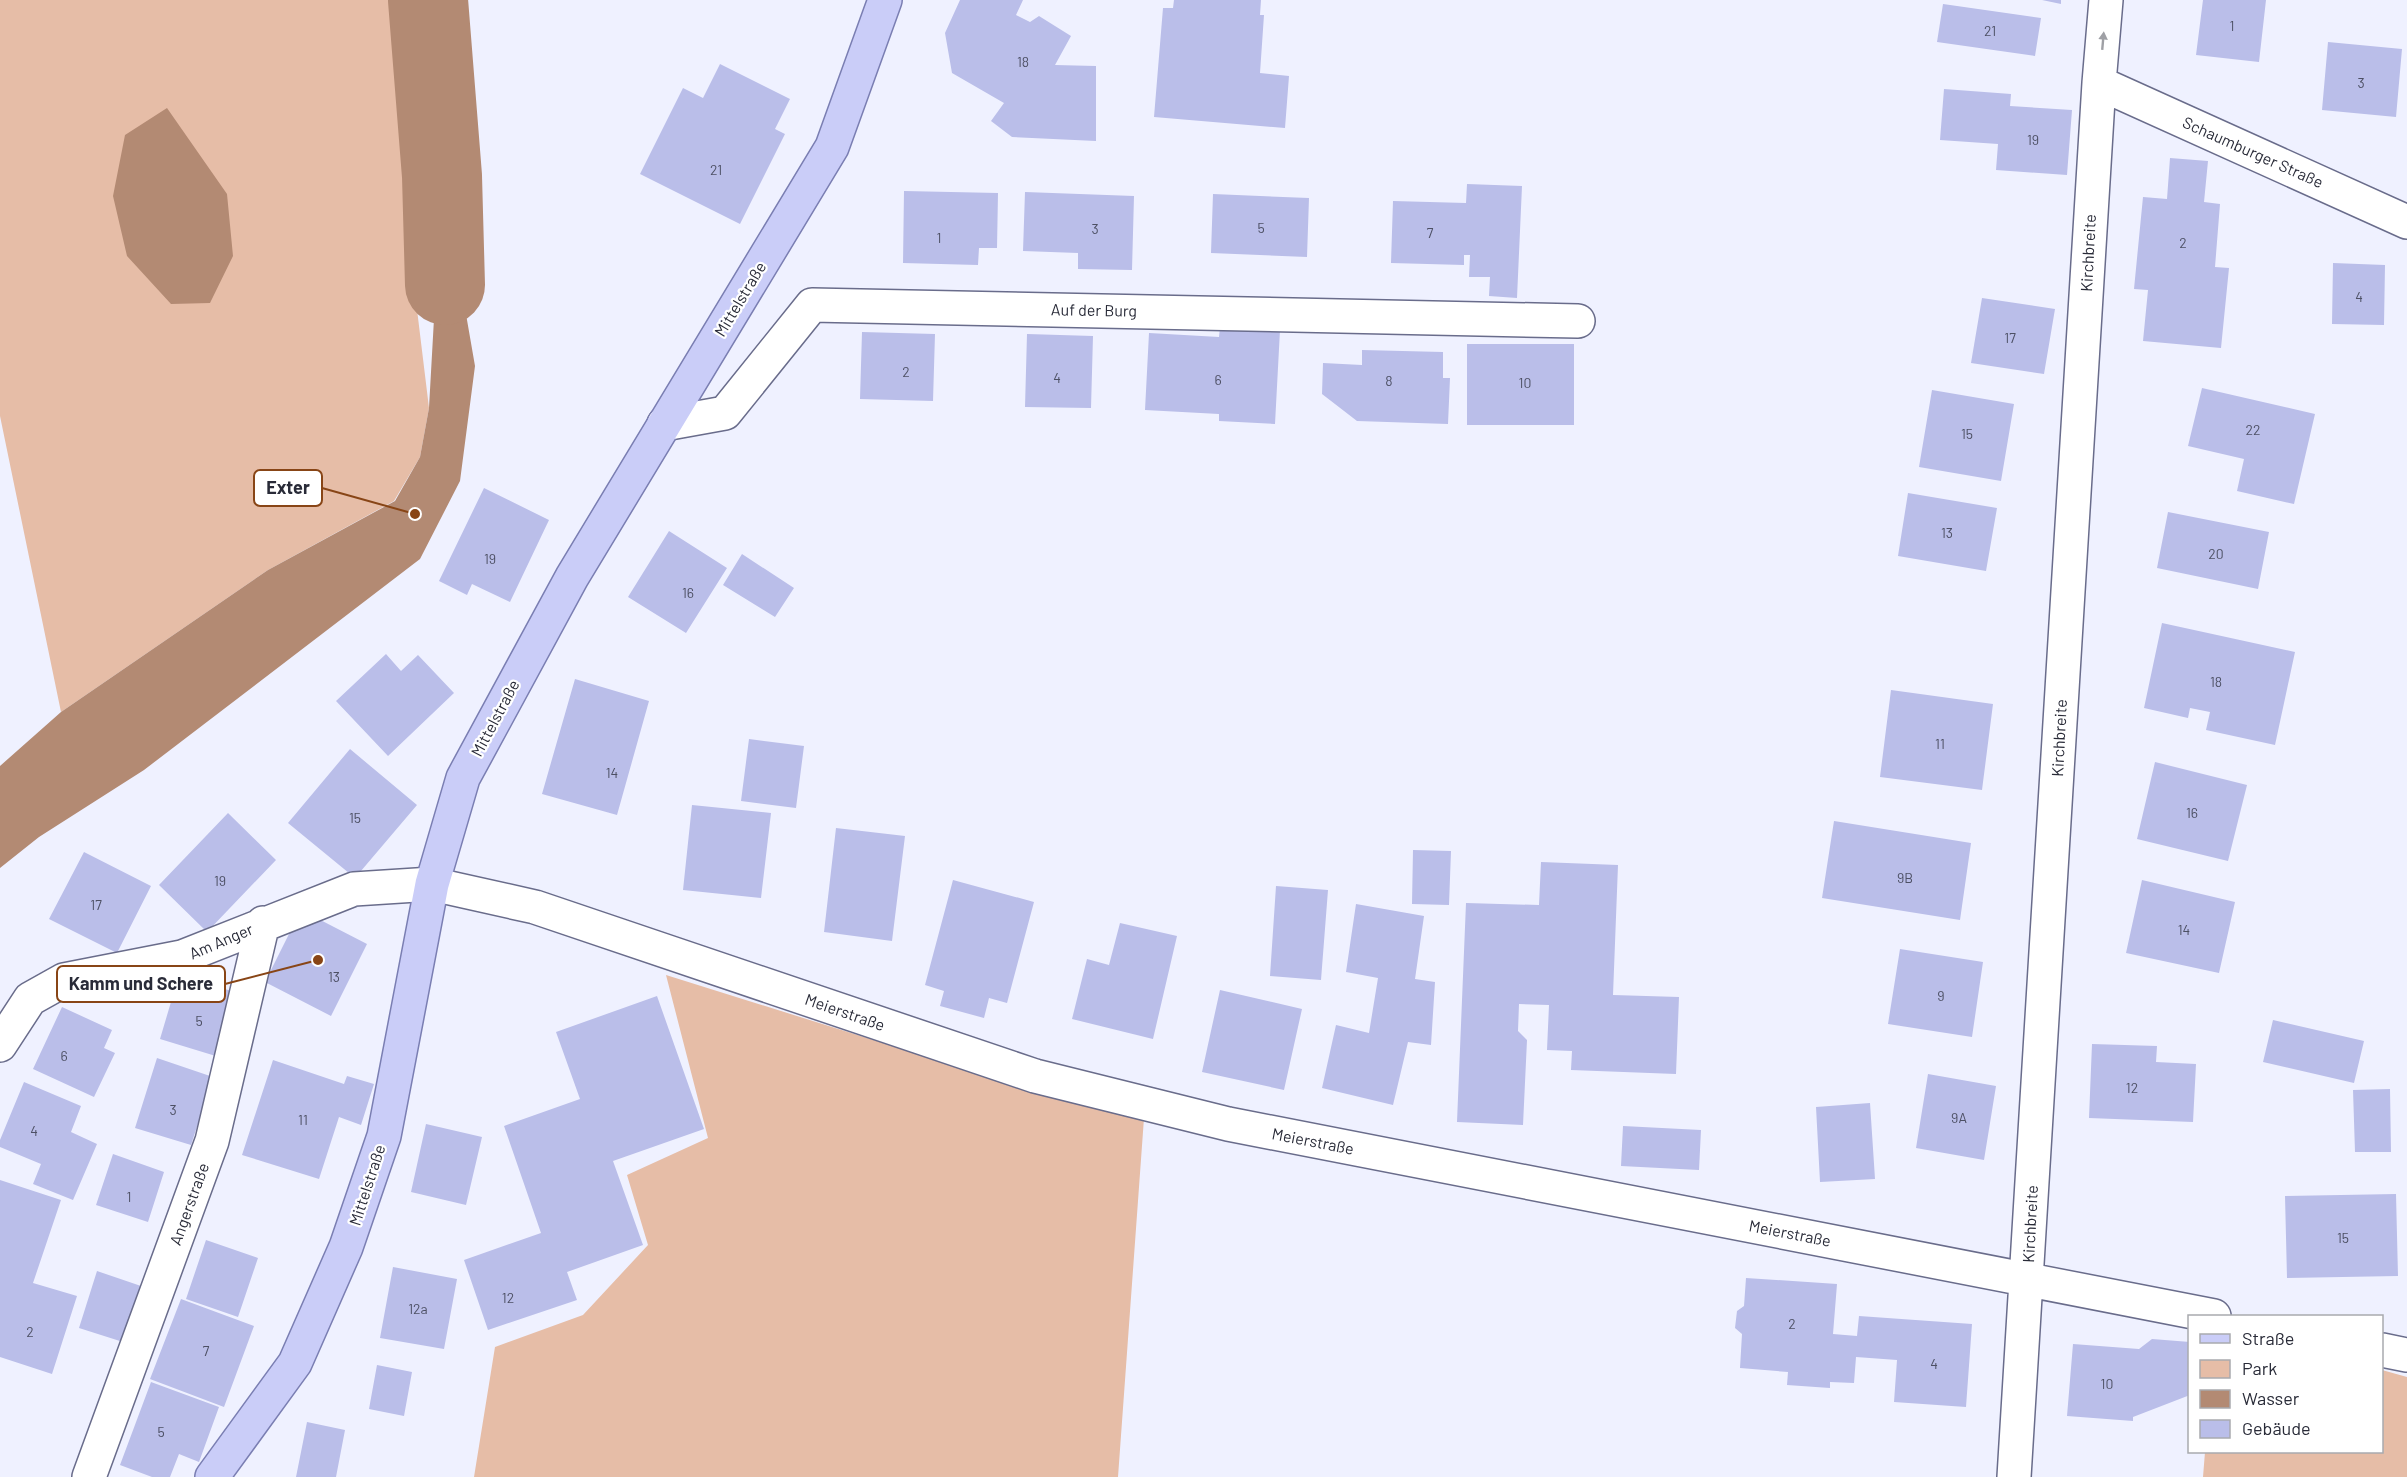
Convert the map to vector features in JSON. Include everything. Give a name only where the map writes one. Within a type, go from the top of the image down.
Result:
[{"type":"main road","name":"Mittelstraße","points":[[212,1477],[295,1363],[346,1247],[384,1136],[432,884],[463,778],[572,577],[832,147],[885,0]]},
{"type":"street","name":"Kirchbreite","points":[[2014,1477],[2099,83],[2106,0]]},
{"type":"street","name":"Schaumburger Straße","points":[[2099,83],[2407,222]]},
{"type":"street","name":"Auf der Burg","points":[[664,424],[725,413],[812,305],[1578,321]]},
{"type":"street","name":"Meierstraße","points":[[432,884],[535,907],[1035,1076],[1228,1124],[2026,1278],[2204,1315]]},
{"type":"street","name":"Am Anger","points":[[0,1045],[30,999],[64,980],[182,957],[263,923],[354,890],[432,884]]},
{"type":"street","name":"Angerstraße","points":[[90,1477],[212,1141],[263,923]]},
{"type":"street","points":[[2383,1350],[2407,1355]]},
{"type":"green space","points":[[0,0],[390,0],[410,252],[429,408],[420,457],[394,501],[268,570],[61,712],[0,416]]},
{"type":"green space","points":[[666,975],[915,1053],[1144,1118],[1118,1477],[474,1477],[495,1347],[583,1315],[648,1245],[627,1175],[708,1138]]},
{"type":"green space","points":[[2383,1370],[2407,1377],[2407,1477],[2203,1477],[2205,1453],[2383,1453]]},
{"type":"water","points":[[167,108],[227,194],[233,256],[210,303],[171,304],[127,256],[113,196],[125,135]]},
{"type":"water","points":[[442,176],[475,366],[460,481],[420,559],[144,770],[39,837],[0,868],[0,766],[61,712],[268,570],[395,501],[420,457],[429,408]]},
{"type":"building","points":[[960,0],[1023,0],[1016,15],[1030,22],[1039,16],[1071,36],[1055,65],[1096,66],[1096,141],[1012,137],[991,121],[1004,103],[952,73],[945,33]]},
{"type":"building","points":[[1174,0],[1261,0],[1260,15],[1264,15],[1260,73],[1289,76],[1285,128],[1154,117],[1163,8],[1173,8]]},
{"type":"building","points":[[2042,0],[2061,0],[2061,4]]},
{"type":"building","points":[[2203,0],[2266,0],[2259,62],[2196,55]]},
{"type":"building","points":[[1943,4],[2041,18],[2035,56],[1937,42]]},
{"type":"building","points":[[2328,42],[2402,49],[2396,117],[2322,110]]},
{"type":"building","points":[[720,64],[790,99],[775,129],[785,134],[740,224],[640,174],[683,88],[703,98]]},
{"type":"building","points":[[1944,89],[2011,94],[2010,106],[2072,110],[2067,175],[1996,170],[1998,144],[1940,140]]},
{"type":"building","points":[[2170,158],[2208,161],[2204,202],[2220,204],[2215,267],[2229,268],[2221,348],[2143,341],[2148,290],[2134,289],[2143,197],[2167,199]]},
{"type":"building","points":[[1467,184],[1522,186],[1517,298],[1489,296],[1490,277],[1469,277],[1470,255],[1464,255],[1464,265],[1391,263],[1393,201],[1466,203]]},
{"type":"building","points":[[904,191],[998,193],[997,248],[979,248],[978,265],[903,263]]},
{"type":"building","points":[[1025,192],[1134,196],[1132,270],[1078,269],[1078,253],[1023,251]]},
{"type":"building","points":[[1213,194],[1309,198],[1307,257],[1211,253]]},
{"type":"building","points":[[2333,263],[2385,265],[2384,325],[2332,324]]},
{"type":"building","points":[[1982,298],[2055,309],[2044,374],[1971,363]]},
{"type":"building","points":[[1220,327],[1280,330],[1275,424],[1219,421],[1219,414],[1145,410],[1149,333],[1219,337]]},
{"type":"building","points":[[862,332],[935,334],[933,401],[860,399]]},
{"type":"building","points":[[1027,334],[1093,336],[1091,408],[1025,407]]},
{"type":"building","points":[[1467,344],[1574,344],[1574,425],[1467,425]]},
{"type":"building","points":[[1362,350],[1443,352],[1443,378],[1450,378],[1448,424],[1357,421],[1322,394],[1323,363],[1362,365]]},
{"type":"building","points":[[2202,388],[2315,414],[2294,504],[2237,491],[2244,459],[2188,446]]},
{"type":"building","points":[[1932,390],[2014,404],[2001,481],[1919,467]]},
{"type":"building","points":[[484,488],[549,520],[510,602],[472,584],[467,595],[439,581]]},
{"type":"building","points":[[1908,493],[1997,508],[1986,571],[1898,556]]},
{"type":"building","points":[[2168,512],[2269,532],[2258,589],[2157,568]]},
{"type":"building","points":[[669,531],[727,568],[686,633],[628,597]]},
{"type":"building","points":[[742,554],[794,588],[775,617],[723,585]]},
{"type":"building","points":[[2162,623],[2295,652],[2275,745],[2206,730],[2210,712],[2190,708],[2188,718],[2144,708]]},
{"type":"building","points":[[386,654],[401,671],[418,655],[454,693],[388,756],[336,701]]},
{"type":"building","points":[[575,679],[649,701],[617,815],[542,794]]},
{"type":"building","points":[[1891,690],[1993,704],[1982,790],[1880,777]]},
{"type":"building","points":[[749,739],[804,746],[796,808],[741,801]]},
{"type":"building","points":[[350,749],[417,805],[355,878],[288,823]]},
{"type":"building","points":[[2155,762],[2247,785],[2228,861],[2137,839]]},
{"type":"building","points":[[692,805],[771,813],[761,898],[683,890]]},
{"type":"building","points":[[228,813],[276,860],[207,932],[159,885]]},
{"type":"building","points":[[1834,821],[1971,843],[1960,920],[1822,898]]},
{"type":"building","points":[[836,828],[905,836],[892,941],[824,932]]},
{"type":"building","points":[[1413,850],[1451,851],[1449,905],[1412,904]]},
{"type":"building","points":[[84,852],[151,886],[117,953],[49,919]]},
{"type":"building","points":[[1541,862],[1618,865],[1613,995],[1679,997],[1676,1074],[1571,1070],[1572,1051],[1547,1050],[1549,1005],[1519,1004],[1518,1031],[1527,1040],[1523,1125],[1457,1122],[1466,903],[1539,905]]},
{"type":"building","points":[[953,880],[1034,902],[1007,1003],[989,998],[984,1018],[940,1006],[944,991],[925,985]]},
{"type":"building","points":[[2142,880],[2235,902],[2219,973],[2126,953]]},
{"type":"building","points":[[1276,886],[1328,890],[1321,980],[1270,976]]},
{"type":"building","points":[[1356,904],[1424,916],[1415,979],[1435,982],[1431,1045],[1408,1042],[1393,1105],[1322,1088],[1336,1025],[1369,1033],[1378,978],[1346,972]]},
{"type":"building","points":[[301,910],[367,944],[331,1016],[265,982]]},
{"type":"building","points":[[1120,923],[1177,936],[1153,1039],[1072,1019],[1087,959],[1109,965]]},
{"type":"building","points":[[1900,949],[1983,962],[1972,1037],[1888,1024]]},
{"type":"building","points":[[179,975],[238,993],[219,1057],[160,1039]]},
{"type":"building","points":[[1220,990],[1302,1009],[1284,1090],[1202,1072]]},
{"type":"building","points":[[657,996],[704,1129],[613,1161],[643,1245],[567,1272],[577,1300],[488,1330],[464,1260],[541,1233],[504,1126],[580,1099],[556,1032]]},
{"type":"building","points":[[62,1007],[112,1030],[104,1048],[115,1053],[94,1097],[33,1069]]},
{"type":"building","points":[[2273,1020],[2364,1041],[2354,1083],[2263,1062]]},
{"type":"building","points":[[2092,1044],[2157,1046],[2156,1062],[2196,1064],[2193,1122],[2089,1118]]},
{"type":"building","points":[[157,1058],[213,1077],[191,1145],[135,1128]]},
{"type":"building","points":[[273,1060],[344,1084],[347,1076],[374,1084],[361,1125],[339,1117],[319,1179],[242,1155]]},
{"type":"building","points":[[1928,1074],[1996,1086],[1984,1160],[1916,1148]]},
{"type":"building","points":[[24,1082],[81,1106],[71,1132],[97,1144],[73,1200],[33,1184],[41,1164],[0,1147],[0,1140]]},
{"type":"building","points":[[2390,1089],[2391,1152],[2355,1152],[2353,1090]]},
{"type":"building","points":[[1870,1103],[1875,1179],[1820,1182],[1816,1107]]},
{"type":"building","points":[[426,1124],[482,1137],[466,1205],[411,1192]]},
{"type":"building","points":[[1623,1126],[1701,1130],[1699,1170],[1621,1166]]},
{"type":"building","points":[[113,1154],[164,1172],[148,1222],[96,1205]]},
{"type":"building","points":[[0,1180],[61,1200],[33,1283],[77,1296],[52,1374],[0,1357]]},
{"type":"building","points":[[2396,1194],[2398,1276],[2287,1278],[2285,1196]]},
{"type":"building","points":[[206,1240],[258,1258],[238,1317],[186,1299]]},
{"type":"building","points":[[393,1267],[457,1279],[444,1349],[380,1338]]},
{"type":"building","points":[[97,1271],[141,1286],[123,1342],[79,1328]]},
{"type":"building","points":[[1746,1278],[1837,1284],[1833,1334],[1857,1336],[1859,1316],[1972,1324],[1966,1407],[1894,1402],[1897,1360],[1856,1357],[1854,1383],[1830,1382],[1830,1388],[1787,1385],[1788,1372],[1740,1368],[1742,1334],[1735,1328],[1737,1311],[1744,1306]]},
{"type":"building","points":[[181,1299],[254,1326],[224,1407],[150,1379]]},
{"type":"building","points":[[2152,1339],[2188,1342],[2188,1396],[2133,1417],[2133,1421],[2067,1416],[2073,1344],[2139,1349]]},
{"type":"building","points":[[377,1365],[412,1372],[404,1416],[369,1409]]},
{"type":"building","points":[[151,1382],[219,1407],[199,1462],[179,1454],[170,1477],[152,1477],[120,1465]]},
{"type":"building","points":[[307,1422],[345,1430],[336,1477],[296,1477]]},
{"type":"waterway","points":[[428,0],[442,176],[445,285]]},
{"type":"place","name":"Exter","points":[[415,514]]},
{"type":"place","name":"Kamm und Schere","points":[[318,960]]}]
